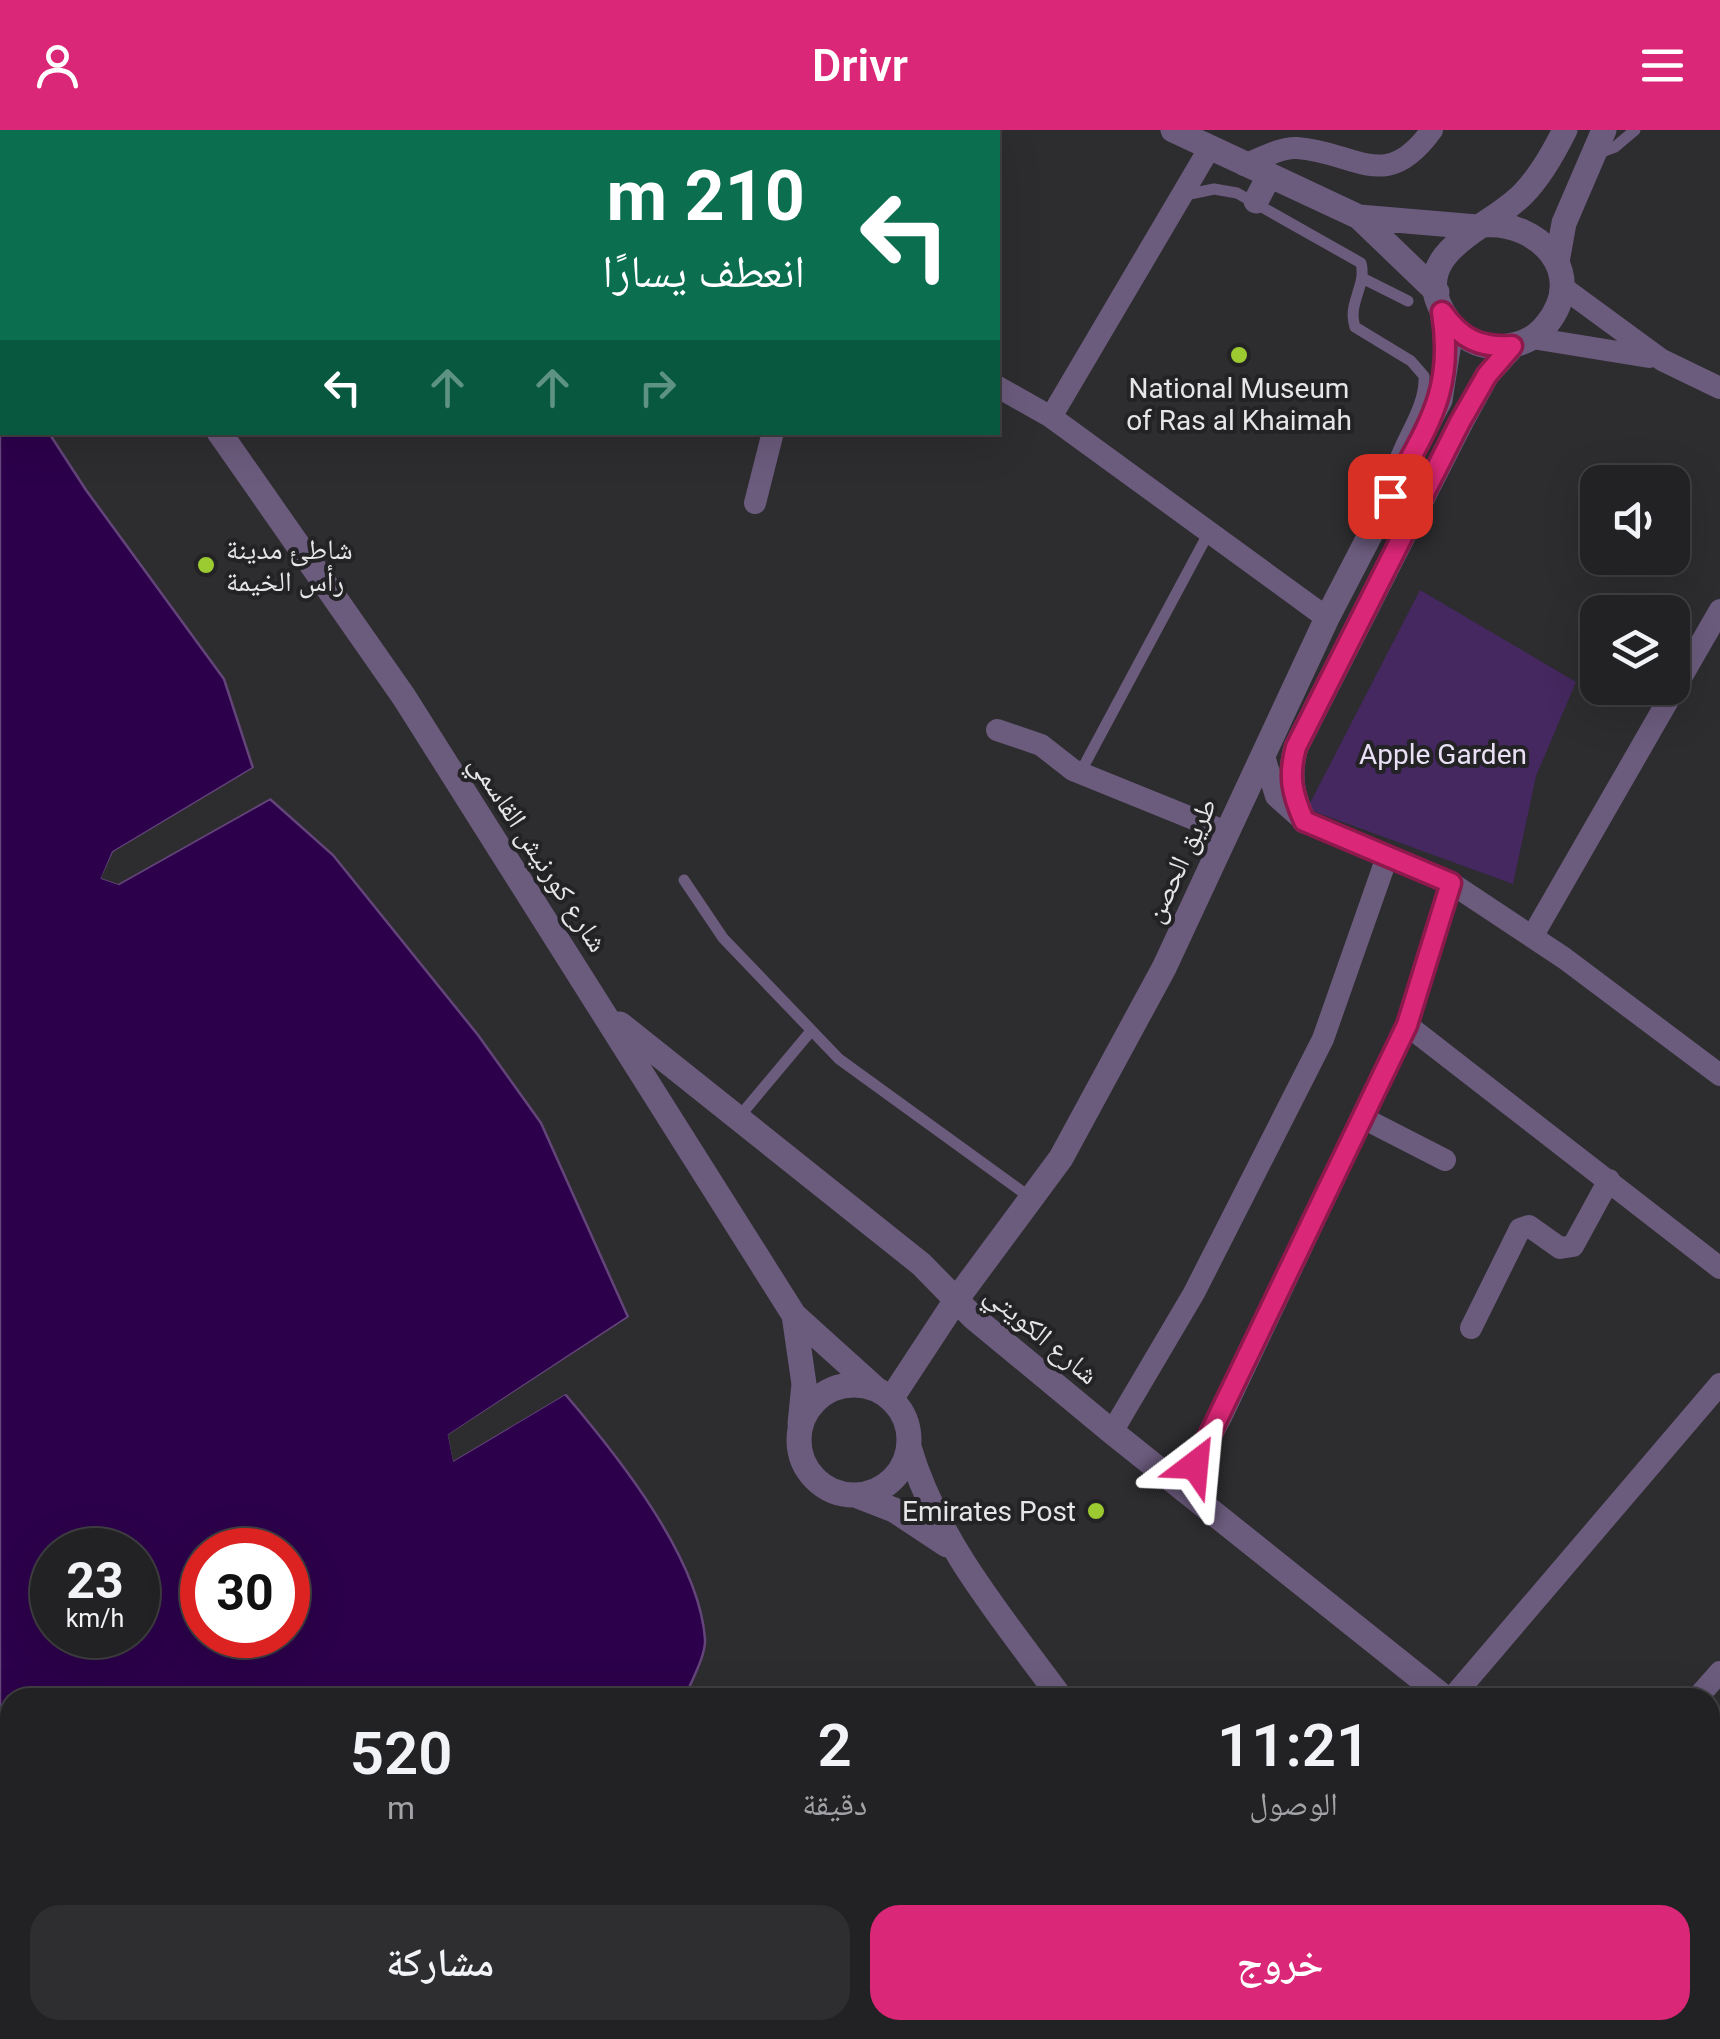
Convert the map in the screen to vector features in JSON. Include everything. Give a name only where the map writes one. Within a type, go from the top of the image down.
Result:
[{"type":"street","points":[[1173,130],[1359,218],[1440,302],[1454,329],[1471,342],[1522,342],[1662,360]]},
{"type":"street","points":[[1244,165],[1305,140],[1375,168],[1390,166],[1420,147],[1432,130]]},
{"type":"street","points":[[1440,302],[1446,252],[1523,194],[1565,130]]},
{"type":"street","points":[[1304,821],[1292,790],[1290,769],[1296,747],[1487,375],[1552,315],[1564,223],[1604,130]]},
{"type":"street","points":[[1051,417],[1210,149]]},
{"type":"street","points":[[1256,202],[1269,176]]},
{"type":"street","points":[[1359,218],[1481,226],[1506,224],[1527,230],[1545,244],[1559,274],[1662,360],[1720,388]]},
{"type":"street","name":"طريق الحصن","points":[[883,1394],[1060,1158],[1164,968],[1327,618],[1440,400],[1448,349],[1440,302]]},
{"type":"street","points":[[1000,387],[1051,417],[1327,618]]},
{"type":"street","name":"شارع كورنيش القاسمي","points":[[221,435],[404,696],[794,1314],[883,1394]]},
{"type":"street","points":[[755,503],[772,435]]},
{"type":"street","points":[[1532,937],[1720,611]]},
{"type":"street","points":[[996,730],[1041,744],[1080,773],[1226,832]]},
{"type":"street","points":[[1263,752],[1276,796],[1304,821],[1451,883],[1532,937],[1720,1075]]},
{"type":"street","points":[[1112,1432],[1194,1293],[1323,1039],[1386,858]]},
{"type":"street","points":[[1182,1489],[1221,1417],[1407,1025],[1451,883]]},
{"type":"street","name":"شارع الكويتي","points":[[604,1012],[920,1264],[956,1300],[1182,1489],[1436,1688]]},
{"type":"street","points":[[1407,1025],[1720,1268]]},
{"type":"street","points":[[1363,1118],[1444,1160]]},
{"type":"street","points":[[1471,1328],[1520,1230],[1529,1226],[1560,1248],[1571,1247],[1608,1180]]},
{"type":"street","name":"شارع كورنيش القاسمي","points":[[794,1314],[804,1384],[800,1430]]},
{"type":"street","points":[[1458,1688],[1720,1384]]},
{"type":"street","points":[[955,1551],[894,1510],[858,1496],[838,1494],[820,1484],[807,1469],[800,1450],[800,1430],[807,1412],[820,1397],[857,1385],[883,1394],[902,1412],[918,1478],[955,1551],[1054,1688]]},
{"type":"street","points":[[858,1496],[882,1489],[900,1471],[909,1447]]},
{"type":"lane","points":[[1592,154],[1615,146],[1635,130]]},
{"type":"lane","points":[[1181,196],[1214,189],[1256,202],[1356,257],[1364,279],[1352,310],[1355,327],[1411,360],[1424,376],[1422,397],[1391,466],[1390,496]]},
{"type":"lane","points":[[1364,279],[1408,301]]},
{"type":"lane","points":[[1080,773],[1208,534]]},
{"type":"lane","points":[[684,880],[723,938],[839,1060],[1031,1198]]},
{"type":"lane","points":[[739,1117],[811,1031]]},
{"type":"green space","name":"Apple Garden","points":[[1420,590],[1576,682],[1536,776],[1513,884],[1307,809]]},
{"type":"shaded area","points":[[0,435],[50,435],[224,679],[253,768],[113,852],[102,878],[119,884],[270,799],[333,855],[478,1035],[541,1123],[628,1317],[449,1435],[454,1460],[565,1394],[631,1477],[672,1542],[699,1607],[705,1646],[689,1688],[0,1688]]},
{"type":"pier","points":[[257,766],[255,772],[117,856],[108,875],[118,878],[267,795],[274,796],[118,884],[101,878],[113,852]]},
{"type":"pier","points":[[632,1315],[630,1321],[454,1438],[457,1453],[562,1390],[569,1392],[453,1461],[448,1435]]},
{"type":"place","name":"National Museum of Ras al Khaimah","points":[[1239,355]]},
{"type":"place","name":"شاطئ مدينة رأس الخيمة","points":[[206,565]]},
{"type":"place","name":"Emirates Post","points":[[1096,1511]]},
{"type":"route","points":[[1195,1465],[1407,1025],[1451,883],[1304,821],[1292,794],[1290,769],[1296,747],[1460,422],[1487,375],[1512,346],[1471,342],[1454,329],[1442,312],[1448,349],[1440,400],[1390,496]]}]
